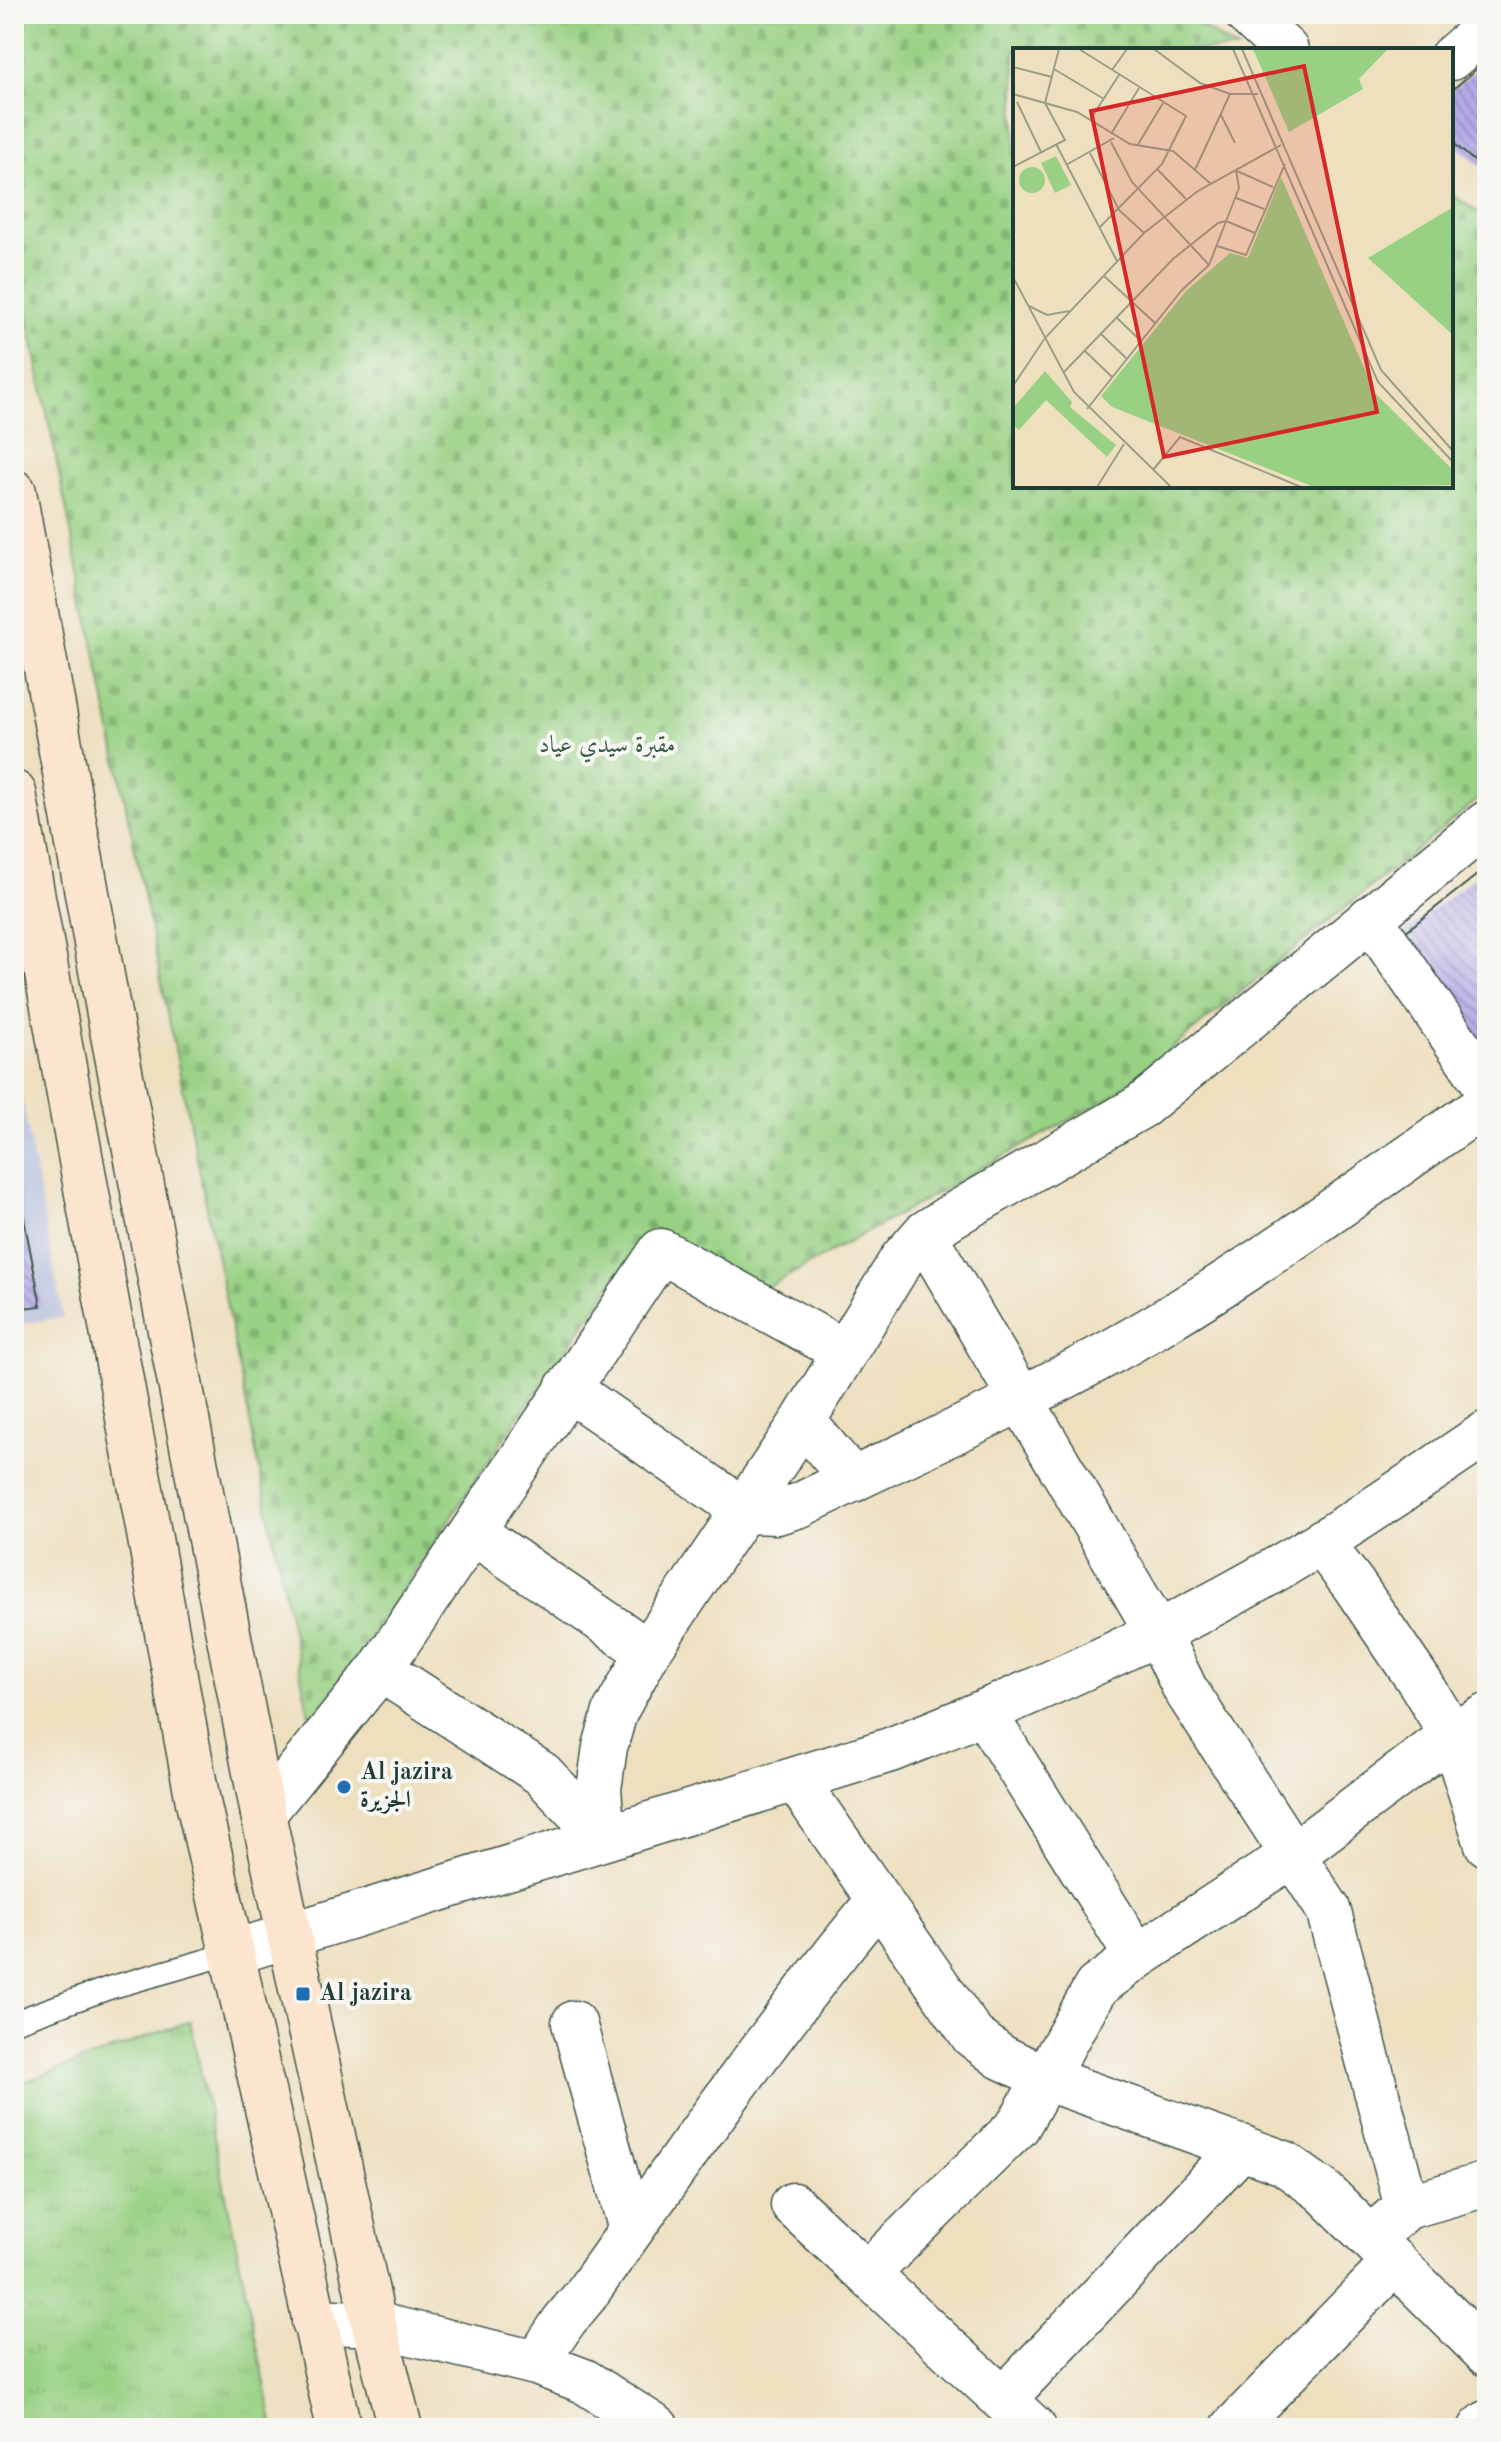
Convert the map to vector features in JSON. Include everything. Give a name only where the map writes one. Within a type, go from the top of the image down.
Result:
[{"type":"main road","points":[[16,512],[263,1814],[374,2324],[400,2428]]},
{"type":"main road","points":[[14,793],[198,1802],[339,2428]]},
{"type":"street","points":[[1247,14],[1284,48]]},
{"type":"street","points":[[1453,56],[1487,27]]},
{"type":"street","points":[[603,1838],[599,1789],[605,1747],[615,1712],[648,1652],[745,1511],[902,1259],[924,1234],[1142,1106],[1487,823]]},
{"type":"street","points":[[1370,918],[1487,1087]]},
{"type":"street","points":[[567,1388],[745,1511],[777,1512],[800,1505],[1022,1399],[1156,1326],[1247,1268],[1487,1103]]},
{"type":"street","points":[[924,1234],[1158,1633],[1185,1689],[1328,1909],[1407,2207],[1383,2250],[1233,2428]]},
{"type":"street","points":[[263,1814],[380,1669],[661,1251],[845,1352]]},
{"type":"street","points":[[803,1421],[853,1480]]},
{"type":"street","points":[[232,1953],[796,1780],[890,1750],[984,1713],[1158,1633],[1321,1543],[1487,1433]]},
{"type":"street","points":[[473,1532],[648,1652]]},
{"type":"street","points":[[1321,1543],[1421,1684],[1469,1725],[1487,1844]]},
{"type":"street","points":[[380,1669],[542,1774],[603,1838]]},
{"type":"street","points":[[984,1713],[1137,1957]]},
{"type":"street","points":[[867,2274],[1018,2126],[1096,1987],[1294,1854],[1469,1725]]},
{"type":"street","points":[[796,1780],[973,2036],[1001,2057],[1045,2078],[1284,2163],[1323,2191],[1487,2354]]},
{"type":"street","points":[[536,2363],[805,1990],[879,1900]]},
{"type":"street","points":[[574,2023],[631,2230]]},
{"type":"street","points":[[793,2205],[1018,2414],[1242,2147]]},
{"type":"street","points":[[1407,2207],[1487,2184]]},
{"type":"street","points":[[314,2321],[374,2324],[536,2363],[584,2381],[657,2428]]},
{"type":"street","points":[[1481,2428],[1487,2423]]},
{"type":"lane","points":[[14,2022],[109,1988],[232,1953]]},
{"type":"shaded area","points":[[14,1057],[63,1317],[14,1325]]},
{"type":"green space","name":"مقبرة سيدي عياد","points":[[14,14],[1183,14],[1234,48],[1013,48],[1013,488],[1453,488],[1453,195],[1487,218],[1487,792],[1114,1095],[764,1289],[652,1227],[506,1435],[311,1725],[14,249]]},
{"type":"green space","points":[[190,2021],[274,2428],[14,2428],[14,2086]]},
{"type":"building","points":[[1487,60],[1487,172],[1453,143],[1453,89]]},
{"type":"building","points":[[1487,867],[1487,1059],[1400,936]]},
{"type":"building","points":[[14,1168],[41,1306],[14,1309]]},
{"type":"place","name":"Al jazira الجزيرة","points":[[344,1787]]},
{"type":"place","name":"Al jazira","points":[[303,1994]]}]
